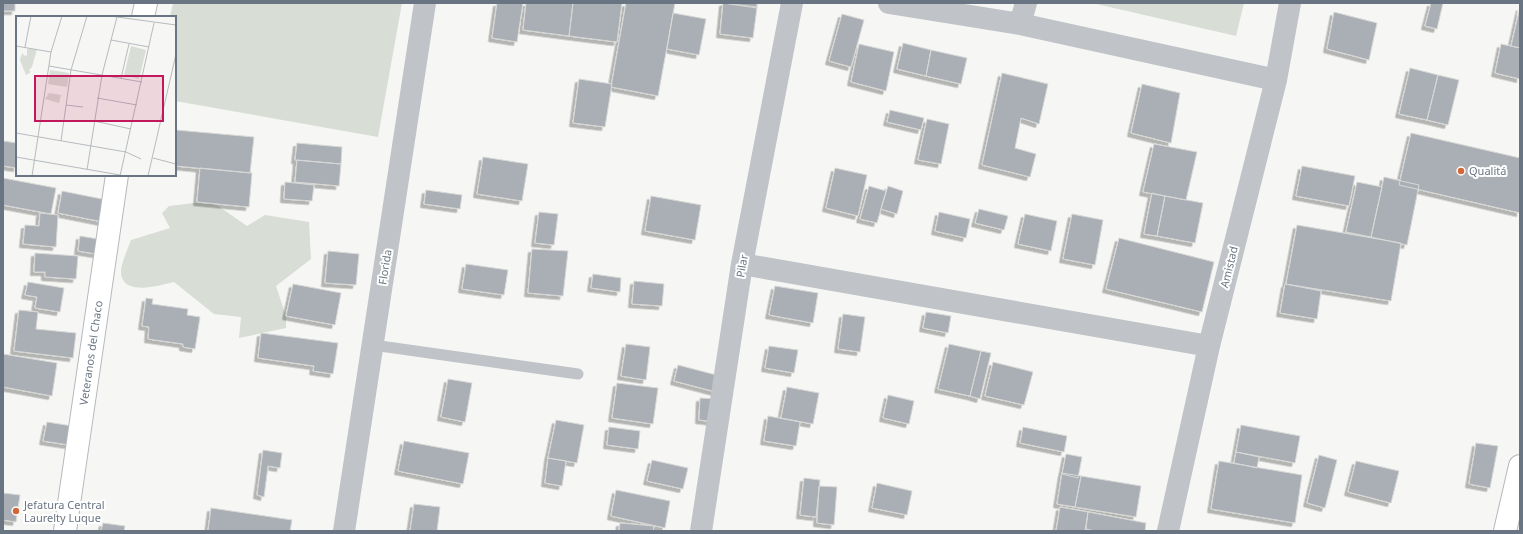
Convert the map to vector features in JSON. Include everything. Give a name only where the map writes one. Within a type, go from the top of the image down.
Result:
[{"type":"street","points":[[143,16],[146,3]]},
{"type":"street","name":"Florida","points":[[344,531],[374,345],[425,3]]},
{"type":"street","name":"Pilar","points":[[701,531],[742,264],[792,3]]},
{"type":"street","points":[[889,3],[1020,24],[1276,80]]},
{"type":"street","points":[[1020,24],[1026,3]]},
{"type":"street","name":"Amistad","points":[[1168,531],[1209,346],[1276,80],[1290,3]]},
{"type":"street","name":"Veteranos del Chaco","points":[[65,531],[117,176]]},
{"type":"street","points":[[742,264],[1209,346]]},
{"type":"street","points":[[1505,531],[1520,466]]},
{"type":"lane","points":[[374,345],[578,374]]},
{"type":"shaded area","points":[[173,3],[402,3],[378,137],[176,101],[176,16],[170,16]]},
{"type":"shaded area","points":[[1092,3],[1244,3],[1236,36]]},
{"type":"shaded area","points":[[211,201],[247,226],[265,215],[309,222],[311,259],[276,286],[286,316],[286,328],[239,338],[241,317],[214,314],[174,282],[142,288],[127,284],[122,279],[121,270],[131,240],[170,228],[162,213],[169,206]]},
{"type":"building","points":[[3,3],[15,3],[15,11],[3,11]]},
{"type":"building","points":[[497,3],[523,3],[517,42],[492,38]]},
{"type":"building","points":[[526,3],[573,3],[569,36],[523,30]]},
{"type":"building","points":[[573,3],[622,3],[617,42],[569,36]]},
{"type":"building","points":[[626,3],[675,3],[658,96],[611,87]]},
{"type":"building","points":[[723,3],[757,3],[757,8]]},
{"type":"building","points":[[723,3],[757,7],[753,38],[720,34]]},
{"type":"building","points":[[1431,3],[1443,3],[1437,29],[1425,26]]},
{"type":"building","points":[[1520,7],[1520,48],[1511,46]]},
{"type":"building","points":[[1334,12],[1377,23],[1369,60],[1327,49]]},
{"type":"building","points":[[673,13],[706,19],[699,55],[667,49]]},
{"type":"building","points":[[842,14],[864,20],[851,67],[829,61]]},
{"type":"building","points":[[903,43],[931,50],[926,76],[897,69]]},
{"type":"building","points":[[859,44],[894,52],[886,91],[851,82]]},
{"type":"building","points":[[1501,44],[1520,48],[1520,79],[1495,73]]},
{"type":"building","points":[[931,50],[967,58],[961,84],[926,76]]},
{"type":"building","points":[[1410,68],[1438,75],[1427,120],[1399,114]]},
{"type":"building","points":[[1002,73],[1048,84],[1039,124],[1021,118],[1015,148],[1036,154],[1030,177],[982,165]]},
{"type":"building","points":[[1438,75],[1459,80],[1448,125],[1427,120]]},
{"type":"building","points":[[579,79],[612,84],[605,127],[573,123]]},
{"type":"building","points":[[1142,84],[1180,93],[1171,143],[1131,133]]},
{"type":"building","points":[[890,110],[924,118],[921,130],[887,122]]},
{"type":"building","points":[[927,119],[949,124],[941,164],[918,160]]},
{"type":"building","points":[[176,130],[254,137],[250,173],[176,166]]},
{"type":"building","name":"Qualitá","points":[[1411,133],[1520,158],[1520,213],[1399,185]]},
{"type":"building","points":[[3,141],[16,143],[16,168],[3,166]]},
{"type":"building","points":[[297,143],[342,147],[341,164],[295,160]]},
{"type":"building","points":[[1154,144],[1197,152],[1186,200],[1143,192]]},
{"type":"building","points":[[483,157],[528,164],[522,201],[477,194]]},
{"type":"building","points":[[297,160],[341,164],[339,186],[295,182]]},
{"type":"building","points":[[1302,166],[1355,176],[1349,206],[1296,196]]},
{"type":"building","points":[[200,168],[252,173],[249,207],[197,202]]},
{"type":"building","points":[[835,168],[867,175],[858,216],[826,208]]},
{"type":"building","points":[[1384,177],[1419,185],[1407,245],[1371,237]]},
{"type":"building","points":[[3,178],[56,188],[51,214],[3,205]]},
{"type":"building","points":[[285,182],[314,185],[312,201],[284,199]]},
{"type":"building","points":[[1357,182],[1382,187],[1371,237],[1346,232]]},
{"type":"building","points":[[869,186],[886,191],[877,223],[860,219]]},
{"type":"building","points":[[888,186],[903,191],[897,214],[881,209]]},
{"type":"building","points":[[426,190],[462,195],[460,209],[424,204]]},
{"type":"building","points":[[62,191],[107,200],[103,222],[58,213]]},
{"type":"building","points":[[1152,193],[1165,196],[1157,236],[1144,234]]},
{"type":"building","points":[[651,196],[701,205],[695,240],[645,231]]},
{"type":"building","points":[[1165,196],[1203,203],[1195,243],[1157,236]]},
{"type":"building","points":[[979,209],[1008,216],[1004,230],[975,223]]},
{"type":"building","points":[[539,212],[558,214],[554,245],[535,243]]},
{"type":"building","points":[[939,212],[970,219],[966,238],[935,231]]},
{"type":"building","points":[[40,213],[58,215],[56,247],[23,244],[25,225],[39,226]]},
{"type":"building","points":[[1025,214],[1057,221],[1051,251],[1018,244]]},
{"type":"building","points":[[1072,214],[1103,220],[1095,265],[1063,259]]},
{"type":"building","points":[[1297,225],[1401,243],[1391,301],[1286,284]]},
{"type":"building","points":[[80,236],[104,240],[102,255],[78,251]]},
{"type":"building","points":[[1119,238],[1214,262],[1202,312],[1106,289]]},
{"type":"building","points":[[532,249],[568,251],[563,296],[528,293]]},
{"type":"building","points":[[328,251],[359,254],[356,285],[325,283]]},
{"type":"building","points":[[35,253],[78,256],[76,279],[45,277],[45,272],[34,272]]},
{"type":"building","points":[[466,264],[508,270],[504,295],[462,289]]},
{"type":"building","points":[[593,274],[621,278],[620,292],[591,288]]},
{"type":"building","points":[[634,281],[664,284],[662,306],[632,304]]},
{"type":"building","points":[[28,282],[64,288],[60,312],[35,308],[37,297],[25,295]]},
{"type":"building","points":[[293,284],[341,293],[335,325],[286,316]]},
{"type":"building","points":[[1285,284],[1321,291],[1317,319],[1280,313]]},
{"type":"building","points":[[775,286],[818,293],[813,323],[769,315]]},
{"type":"building","points":[[146,298],[153,299],[152,304],[188,309],[187,315],[200,317],[195,349],[183,347],[183,344],[148,339],[149,327],[142,326]]},
{"type":"building","points":[[19,310],[38,312],[36,329],[76,333],[73,358],[14,351]]},
{"type":"building","points":[[926,312],[951,316],[948,333],[923,328]]},
{"type":"building","points":[[843,314],[865,317],[860,352],[838,349]]},
{"type":"building","points":[[261,333],[338,343],[333,374],[313,371],[314,366],[258,358]]},
{"type":"building","points":[[626,344],[650,347],[646,380],[621,376]]},
{"type":"building","points":[[949,344],[981,351],[970,396],[938,389]]},
{"type":"building","points":[[769,346],[798,350],[794,373],[765,368]]},
{"type":"building","points":[[981,351],[991,353],[980,399],[970,396]]},
{"type":"building","points":[[3,354],[57,363],[52,396],[3,387]]},
{"type":"building","points":[[993,362],[1033,372],[1024,405],[985,396]]},
{"type":"building","points":[[678,365],[720,376],[716,392],[674,381]]},
{"type":"building","points":[[448,379],[472,383],[465,422],[441,417]]},
{"type":"building","points":[[617,383],[658,388],[653,424],[612,418]]},
{"type":"building","points":[[787,387],[819,393],[813,424],[781,418]]},
{"type":"building","points":[[888,395],[914,401],[909,424],[883,418]]},
{"type":"building","points":[[700,398],[717,399],[716,422],[699,420]]},
{"type":"building","points":[[768,416],[800,422],[796,446],[764,441]]},
{"type":"building","points":[[556,420],[584,425],[577,463],[548,458]]},
{"type":"building","points":[[47,422],[72,426],[69,445],[43,441]]},
{"type":"building","points":[[1241,425],[1300,436],[1295,463],[1236,452]]},
{"type":"building","points":[[609,427],[640,431],[638,449],[607,445]]},
{"type":"building","points":[[1023,427],[1067,436],[1064,452],[1020,443]]},
{"type":"building","points":[[404,441],[469,453],[463,484],[398,471]]},
{"type":"building","points":[[1476,443],[1498,446],[1490,488],[1469,484]]},
{"type":"building","points":[[263,450],[282,453],[280,468],[268,466],[264,497],[257,495]]},
{"type":"building","points":[[1236,452],[1259,457],[1257,468],[1234,463]]},
{"type":"building","points":[[1066,454],[1082,457],[1078,478],[1062,474]]},
{"type":"building","points":[[1319,455],[1337,460],[1325,508],[1307,503]]},
{"type":"building","points":[[548,458],[566,461],[562,486],[545,483]]},
{"type":"building","points":[[652,460],[688,468],[683,489],[647,481]]},
{"type":"building","points":[[1219,461],[1302,475],[1295,523],[1211,509]]},
{"type":"building","points":[[1356,461],[1399,471],[1391,503],[1348,492]]},
{"type":"building","points":[[1062,473],[1081,476],[1075,507],[1057,504]]},
{"type":"building","points":[[1081,476],[1141,486],[1136,517],[1075,507]]},
{"type":"building","points":[[804,478],[820,480],[816,517],[800,515]]},
{"type":"building","points":[[877,483],[912,491],[907,515],[872,508]]},
{"type":"building","points":[[819,486],[837,487],[834,525],[817,523]]},
{"type":"building","points":[[616,490],[670,501],[665,528],[611,516]]},
{"type":"building","points":[[3,493],[20,495],[16,522],[3,520]]},
{"type":"building","points":[[414,504],[440,507],[437,531],[410,531]]},
{"type":"building","points":[[1060,507],[1088,512],[1085,531],[1056,531]]},
{"type":"building","points":[[211,508],[292,520],[290,531],[208,531]]},
{"type":"building","points":[[1088,512],[1146,523],[1145,531],[1095,531],[1086,529]]},
{"type":"building","points":[[103,523],[125,526],[124,531],[101,531]]},
{"type":"building","points":[[620,523],[654,526],[653,531],[619,531]]},
{"type":"place","name":"Qualitá","points":[[1461,171]]},
{"type":"place","name":"Jefatura Central Laurelty Luque","points":[[16,511]]}]
